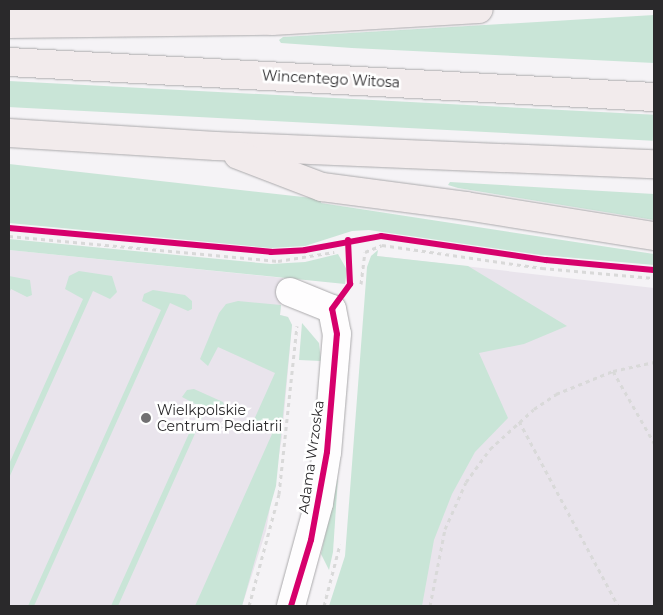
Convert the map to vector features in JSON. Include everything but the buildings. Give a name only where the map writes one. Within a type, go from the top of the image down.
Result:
[{"type":"main road","points":[[9,24],[272,21],[479,9]]},
{"type":"main road","name":"Wincentego Witosa","points":[[9,62],[654,97]]},
{"type":"main road","points":[[9,133],[216,146],[654,164]]},
{"type":"main road","points":[[216,146],[322,187],[466,206],[654,236]]},
{"type":"street","name":"Adama Wrzoska","points":[[290,292],[332,309],[337,334],[327,452],[311,540],[291,606]]},
{"type":"path","points":[[9,228],[271,252],[305,250],[340,242]]},
{"type":"path","points":[[9,236],[278,261],[334,252]]},
{"type":"path","points":[[401,239],[546,260],[654,270]]},
{"type":"path","points":[[361,284],[363,252],[382,245],[526,266],[654,278]]},
{"type":"path","points":[[249,606],[280,494],[297,323]]},
{"type":"path","points":[[430,606],[445,529],[466,482],[490,448],[519,421],[556,394],[613,371],[654,362]]},
{"type":"path","points":[[613,371],[654,443]]},
{"type":"path","points":[[519,421],[618,606]]},
{"type":"shaded area","name":"Wielkpolskie Centrum Pediatrii","points":[[9,250],[283,278],[280,315],[288,317],[292,325],[282,437],[266,531],[242,606],[9,606]]},
{"type":"shaded area","points":[[377,256],[654,288],[654,606],[339,606],[351,569]]},
{"type":"green space","points":[[654,15],[654,63],[352,48],[281,43],[279,40],[283,37]]},
{"type":"green space","points":[[9,81],[654,115],[653,141],[9,107]]},
{"type":"green space","points":[[9,164],[321,199],[321,203],[654,254],[654,265],[541,255],[369,230],[352,231],[305,246],[271,248],[9,223]]},
{"type":"green space","points":[[450,182],[654,194],[654,220],[458,188],[448,185]]},
{"type":"green space","points":[[9,239],[271,264],[305,262],[338,254],[347,270],[345,284],[9,250]]},
{"type":"green space","points":[[378,250],[377,256],[468,266],[567,326],[524,344],[479,353],[508,418],[475,452],[452,494],[434,540],[422,606],[329,606],[345,556],[367,267],[371,256]]},
{"type":"green space","points":[[79,271],[112,276],[117,292],[110,299],[93,291],[9,478],[9,464],[83,299],[65,289],[69,276]]},
{"type":"green space","points":[[9,276],[30,280],[32,295],[27,297],[11,289],[9,293]]},
{"type":"green space","points":[[153,290],[185,295],[192,301],[192,309],[188,311],[170,303],[34,606],[28,606],[161,310],[142,301],[144,294]]},
{"type":"green space","points":[[238,301],[281,305],[280,315],[288,317],[292,325],[276,486],[242,606],[195,606],[272,434],[253,422],[275,373],[218,347],[208,366],[200,359],[219,313],[226,304]]},
{"type":"green space","points":[[302,323],[319,343],[321,361],[299,360]]},
{"type":"green space","points":[[194,389],[223,402],[228,416],[206,409],[118,606],[111,606],[201,407],[182,397],[187,390]]},
{"type":"green space","points":[[338,477],[333,552],[329,570],[321,554]]},
{"type":"cycle path","points":[[9,228],[271,252],[305,250],[381,236],[546,260],[654,270]]},
{"type":"cycle path","points":[[291,606],[311,540],[327,452],[337,334],[332,309],[350,284],[348,240]]},
{"type":"place","name":"Wielkpolskie Centrum Pediatrii","points":[[146,418]]}]
